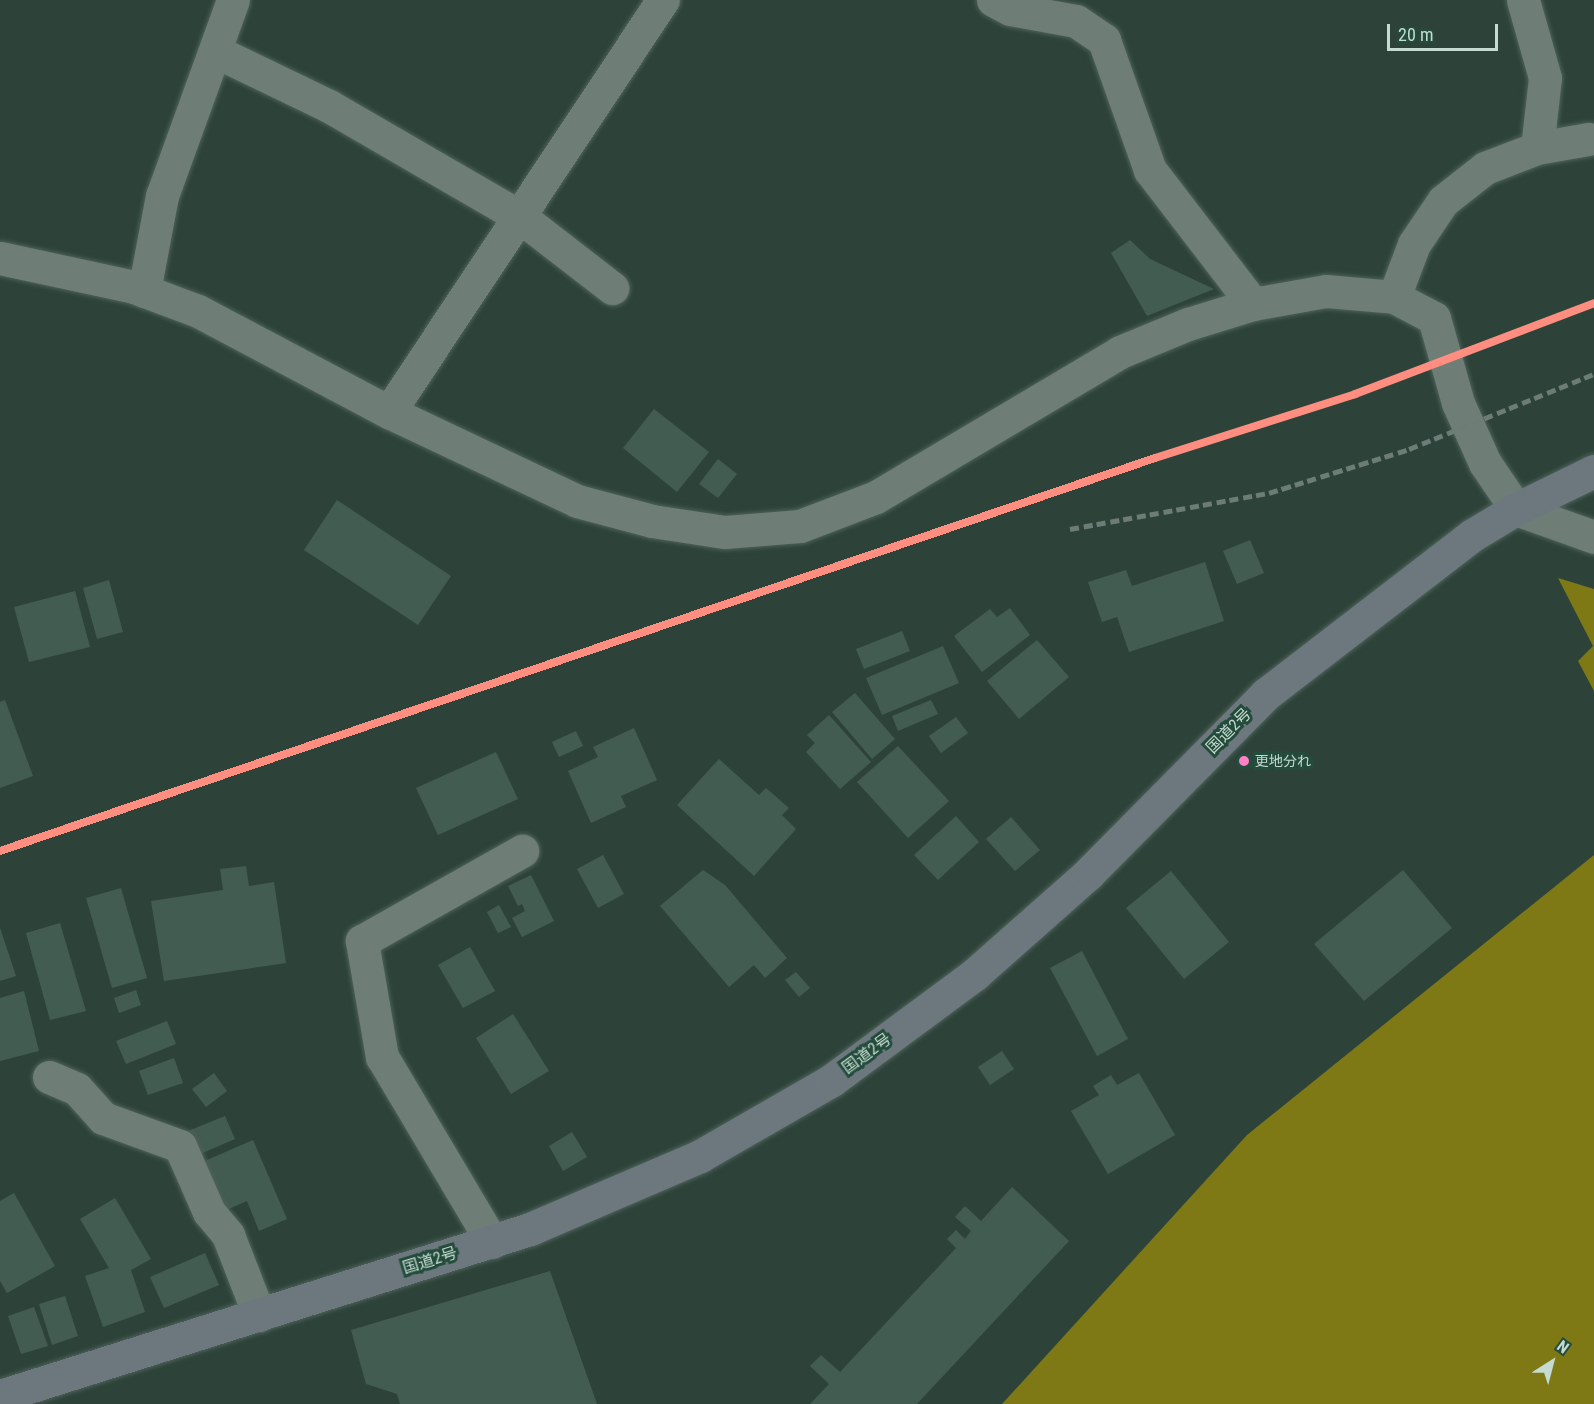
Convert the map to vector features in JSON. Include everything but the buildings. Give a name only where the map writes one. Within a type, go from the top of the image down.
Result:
[{"type":"highway","name":"国道2号","points":[[0,1396],[492,1242],[700,1156],[832,1080],[975,974],[1088,874],[1266,694],[1381,602],[1516,509],[1594,471]]},
{"type":"street","points":[[144,291],[162,196],[233,0]]},
{"type":"street","points":[[389,412],[663,0]]},
{"type":"street","points":[[993,0],[1010,9],[1076,21],[1104,40],[1150,170],[1253,304]]},
{"type":"street","points":[[1523,0],[1545,78],[1537,148]]},
{"type":"street","points":[[215,51],[328,106],[519,216],[612,288]]},
{"type":"street","points":[[1394,297],[1414,244],[1443,201],[1485,168],[1537,148],[1588,139]]},
{"type":"street","points":[[0,258],[144,291],[198,311],[389,412],[516,475],[614,513],[725,532],[800,526],[876,496],[1119,352],[1188,324],[1253,304],[1326,291],[1394,297],[1434,318],[1458,403],[1485,463],[1516,509],[1594,537]]},
{"type":"street","points":[[492,1242],[382,1057],[362,941],[522,851]]},
{"type":"street","points":[[49,1077],[77,1089],[103,1118],[180,1146],[209,1212],[228,1235],[259,1315]]},
{"type":"shaded area","points":[[1558,578],[1594,589],[1594,691],[1578,661],[1593,646]]},
{"type":"shaded area","points":[[1594,855],[1594,1404],[1002,1404],[1247,1135]]},
{"type":"railway","points":[[1070,529],[1269,493],[1409,449],[1594,374]]},
{"type":"transit line","points":[[0,851],[1155,458],[1355,394],[1594,303]]},
{"type":"place","name":"更地分れ","points":[[1244,761]]}]
